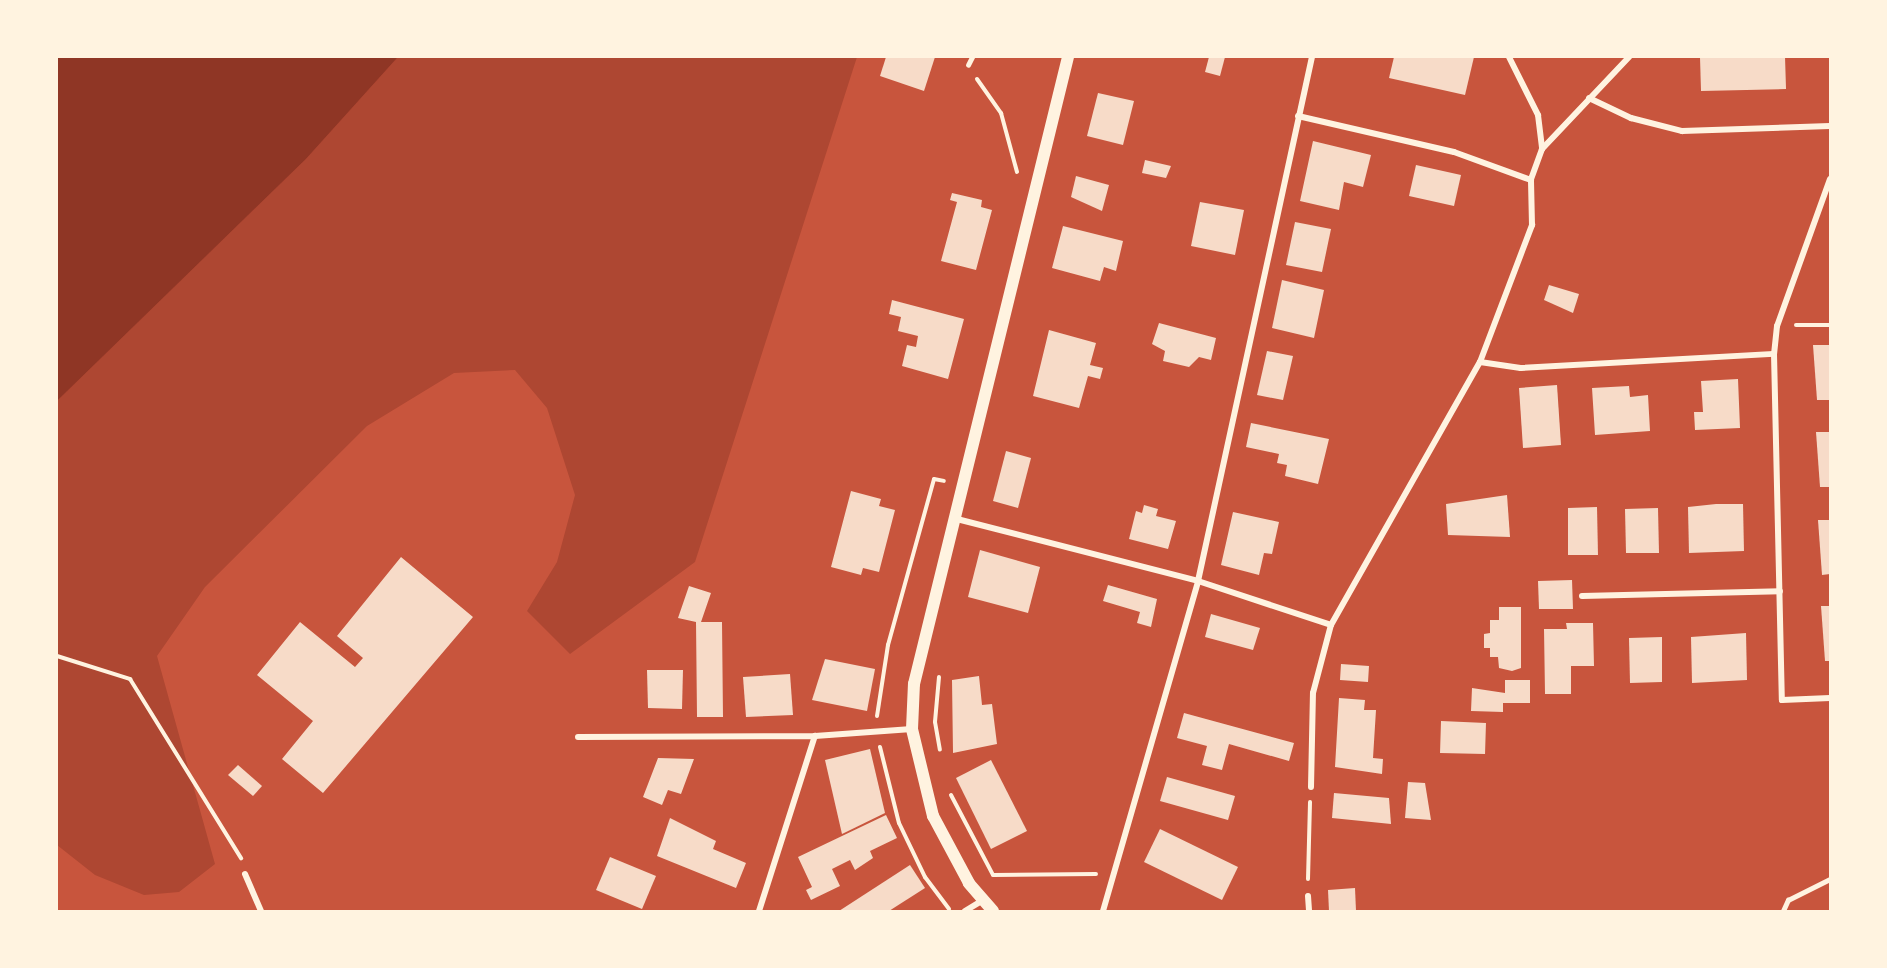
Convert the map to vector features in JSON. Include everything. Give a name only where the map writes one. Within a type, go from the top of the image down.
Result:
[{"type":"main road","points":[[993,911],[983,899],[933,816],[912,729],[920,646],[1068,57]]},
{"type":"street","points":[[1103,911],[1198,581],[1312,57]]},
{"type":"street","points":[[1509,57],[1538,115],[1542,149]]},
{"type":"street","points":[[1311,787],[1313,693],[1331,625],[1480,362],[1532,225],[1531,180],[1542,149],[1629,57]]},
{"type":"street","points":[[1589,98],[1631,118],[1682,131],[1830,126]]},
{"type":"street","points":[[1299,116],[1454,152],[1531,180]]},
{"type":"street","points":[[1830,179],[1777,326],[1774,354],[1782,700],[1830,698]]},
{"type":"street","points":[[1480,362],[1521,368],[1774,354]]},
{"type":"street","points":[[952,517],[1198,581],[1331,625]]},
{"type":"street","points":[[1582,596],[1779,591]]},
{"type":"street","points":[[578,736],[815,736],[912,729]]},
{"type":"street","points":[[759,911],[815,736]]},
{"type":"street","points":[[245,874],[261,911]]},
{"type":"street","points":[[1308,896],[1309,911]]},
{"type":"street","points":[[965,911],[983,899]]},
{"type":"lane","points":[[968,65],[972,57]]},
{"type":"lane","points":[[1783,911],[1788,900],[1830,879]]},
{"type":"path","points":[[968,65],[1001,113],[1019,180]]},
{"type":"path","points":[[1777,326],[1830,325]]},
{"type":"path","points":[[57,656],[130,679],[243,862]]},
{"type":"path","points":[[1308,896],[1311,787]]},
{"type":"shaded area","points":[[57,57],[398,57],[306,159],[57,401]]},
{"type":"shaded area","points":[[398,57],[857,57],[695,562],[570,654],[527,611],[557,562],[575,495],[547,408],[515,370],[454,373],[367,426],[205,587],[157,656],[215,864],[179,892],[144,895],[95,875],[57,845],[57,401],[306,159]]},
{"type":"building","points":[[886,57],[935,57],[924,91],[880,76]]},
{"type":"building","points":[[1209,57],[1225,57],[1220,76],[1205,72]]},
{"type":"building","points":[[1394,57],[1474,57],[1465,95],[1389,78]]},
{"type":"building","points":[[1700,57],[1785,57],[1786,89],[1701,91]]},
{"type":"building","points":[[1098,93],[1134,101],[1123,145],[1087,136]]},
{"type":"building","points":[[1313,141],[1371,155],[1363,187],[1344,182],[1339,210],[1300,201]]},
{"type":"building","points":[[1145,160],[1171,166],[1166,178],[1142,173]]},
{"type":"building","points":[[1416,165],[1461,175],[1454,206],[1409,196]]},
{"type":"building","points":[[1076,176],[1109,185],[1102,211],[1071,197]]},
{"type":"building","points":[[952,193],[982,200],[981,207],[992,210],[976,270],[941,261],[957,202],[950,200]]},
{"type":"building","points":[[1200,202],[1244,210],[1235,255],[1191,246]]},
{"type":"building","points":[[1295,222],[1331,229],[1322,272],[1286,265]]},
{"type":"building","points":[[1063,226],[1123,241],[1116,271],[1104,267],[1100,281],[1052,268]]},
{"type":"building","points":[[1282,280],[1324,290],[1314,338],[1272,328]]},
{"type":"building","points":[[1549,285],[1579,294],[1573,313],[1544,300]]},
{"type":"building","points":[[892,300],[964,319],[948,379],[902,366],[907,345],[916,347],[918,336],[898,331],[901,317],[889,314]]},
{"type":"building","points":[[1159,323],[1216,338],[1211,360],[1199,357],[1189,367],[1163,361],[1165,351],[1152,344]]},
{"type":"building","points":[[1049,330],[1096,343],[1090,365],[1103,368],[1100,379],[1088,376],[1079,408],[1033,396]]},
{"type":"building","points":[[1813,345],[1830,345],[1830,400],[1817,400]]},
{"type":"building","points":[[1267,351],[1293,356],[1283,400],[1257,395]]},
{"type":"building","points":[[1738,379],[1740,428],[1695,430],[1694,412],[1703,412],[1701,381]]},
{"type":"building","points":[[1557,385],[1561,445],[1523,448],[1519,388]]},
{"type":"building","points":[[1629,386],[1630,397],[1648,395],[1650,431],[1595,435],[1592,388]]},
{"type":"building","points":[[1251,423],[1329,439],[1318,484],[1285,476],[1287,465],[1277,463],[1279,454],[1246,447]]},
{"type":"building","points":[[1816,432],[1830,432],[1830,487],[1820,487]]},
{"type":"building","points":[[1006,451],[1031,458],[1018,508],[993,501]]},
{"type":"building","points":[[851,491],[881,499],[879,506],[895,510],[879,572],[863,568],[861,575],[831,567]]},
{"type":"building","points":[[1507,495],[1510,537],[1448,535],[1446,504]]},
{"type":"building","points":[[1743,504],[1744,551],[1689,553],[1688,507]]},
{"type":"building","points":[[1144,505],[1158,509],[1156,516],[1176,521],[1168,549],[1129,539],[1136,511],[1142,513]]},
{"type":"building","points":[[1597,507],[1598,555],[1568,555],[1568,508]]},
{"type":"building","points":[[1658,508],[1659,553],[1626,553],[1625,509]]},
{"type":"building","points":[[1233,512],[1279,522],[1272,554],[1264,553],[1259,575],[1221,565]]},
{"type":"building","points":[[1818,520],[1830,520],[1830,574],[1822,575]]},
{"type":"building","points":[[980,550],[1040,567],[1028,613],[968,597]]},
{"type":"building","points":[[401,557],[473,617],[323,793],[282,759],[313,721],[257,675],[300,622],[355,667],[363,658],[337,636]]},
{"type":"building","points":[[1572,580],[1573,609],[1539,609],[1538,581]]},
{"type":"building","points":[[1108,585],[1157,599],[1151,627],[1137,623],[1140,612],[1103,601]]},
{"type":"building","points":[[689,586],[711,593],[701,622],[722,622],[723,717],[697,717],[696,622],[678,618]]},
{"type":"building","points":[[1821,606],[1830,606],[1830,661],[1825,661]]},
{"type":"building","points":[[1499,607],[1521,607],[1521,668],[1512,671],[1499,668],[1498,657],[1490,657],[1490,648],[1484,648],[1484,634],[1490,633],[1490,620],[1499,620]]},
{"type":"building","points":[[1211,614],[1260,628],[1253,650],[1205,637]]},
{"type":"building","points":[[1566,623],[1593,623],[1594,666],[1571,666],[1571,694],[1545,694],[1544,629],[1567,629]]},
{"type":"building","points":[[1746,633],[1747,680],[1692,683],[1691,637]]},
{"type":"building","points":[[1662,637],[1662,682],[1630,683],[1629,638]]},
{"type":"building","points":[[825,659],[875,669],[867,711],[812,700]]},
{"type":"building","points":[[1341,664],[1369,666],[1368,682],[1340,680]]},
{"type":"building","points":[[647,670],[683,670],[682,709],[648,708]]},
{"type":"building","points":[[790,674],[793,715],[746,717],[743,677]]},
{"type":"building","points":[[979,676],[982,705],[992,704],[997,744],[953,753],[952,680]]},
{"type":"building","points":[[1505,680],[1530,680],[1530,703],[1503,703],[1503,712],[1471,711],[1472,688],[1505,693]]},
{"type":"building","points":[[1339,698],[1365,700],[1364,710],[1376,710],[1373,758],[1383,759],[1382,774],[1335,767]]},
{"type":"building","points":[[1184,713],[1294,743],[1289,761],[1229,744],[1222,770],[1202,765],[1207,746],[1177,738]]},
{"type":"building","points":[[1441,721],[1486,723],[1485,754],[1440,753]]},
{"type":"building","points":[[870,749],[885,813],[842,834],[825,760]]},
{"type":"building","points":[[658,758],[694,759],[681,794],[668,790],[662,805],[643,797]]},
{"type":"building","points":[[991,760],[1027,831],[991,849],[956,778]]},
{"type":"building","points":[[238,765],[262,786],[253,796],[228,775]]},
{"type":"building","points":[[1167,777],[1235,796],[1228,820],[1160,801]]},
{"type":"building","points":[[1408,782],[1425,783],[1431,820],[1405,818]]},
{"type":"building","points":[[1334,793],[1389,798],[1391,824],[1332,818]]},
{"type":"building","points":[[886,815],[897,838],[870,851],[873,858],[855,870],[850,860],[832,869],[840,886],[811,900],[806,890],[812,887],[798,857]]},
{"type":"building","points":[[670,818],[716,841],[713,849],[746,863],[736,888],[657,856]]},
{"type":"building","points":[[1160,829],[1238,867],[1222,900],[1144,862]]},
{"type":"building","points":[[610,857],[656,876],[642,909],[596,890]]},
{"type":"building","points":[[910,865],[925,888],[889,911],[839,911]]},
{"type":"building","points":[[1355,888],[1356,911],[1329,911],[1328,890]]}]
